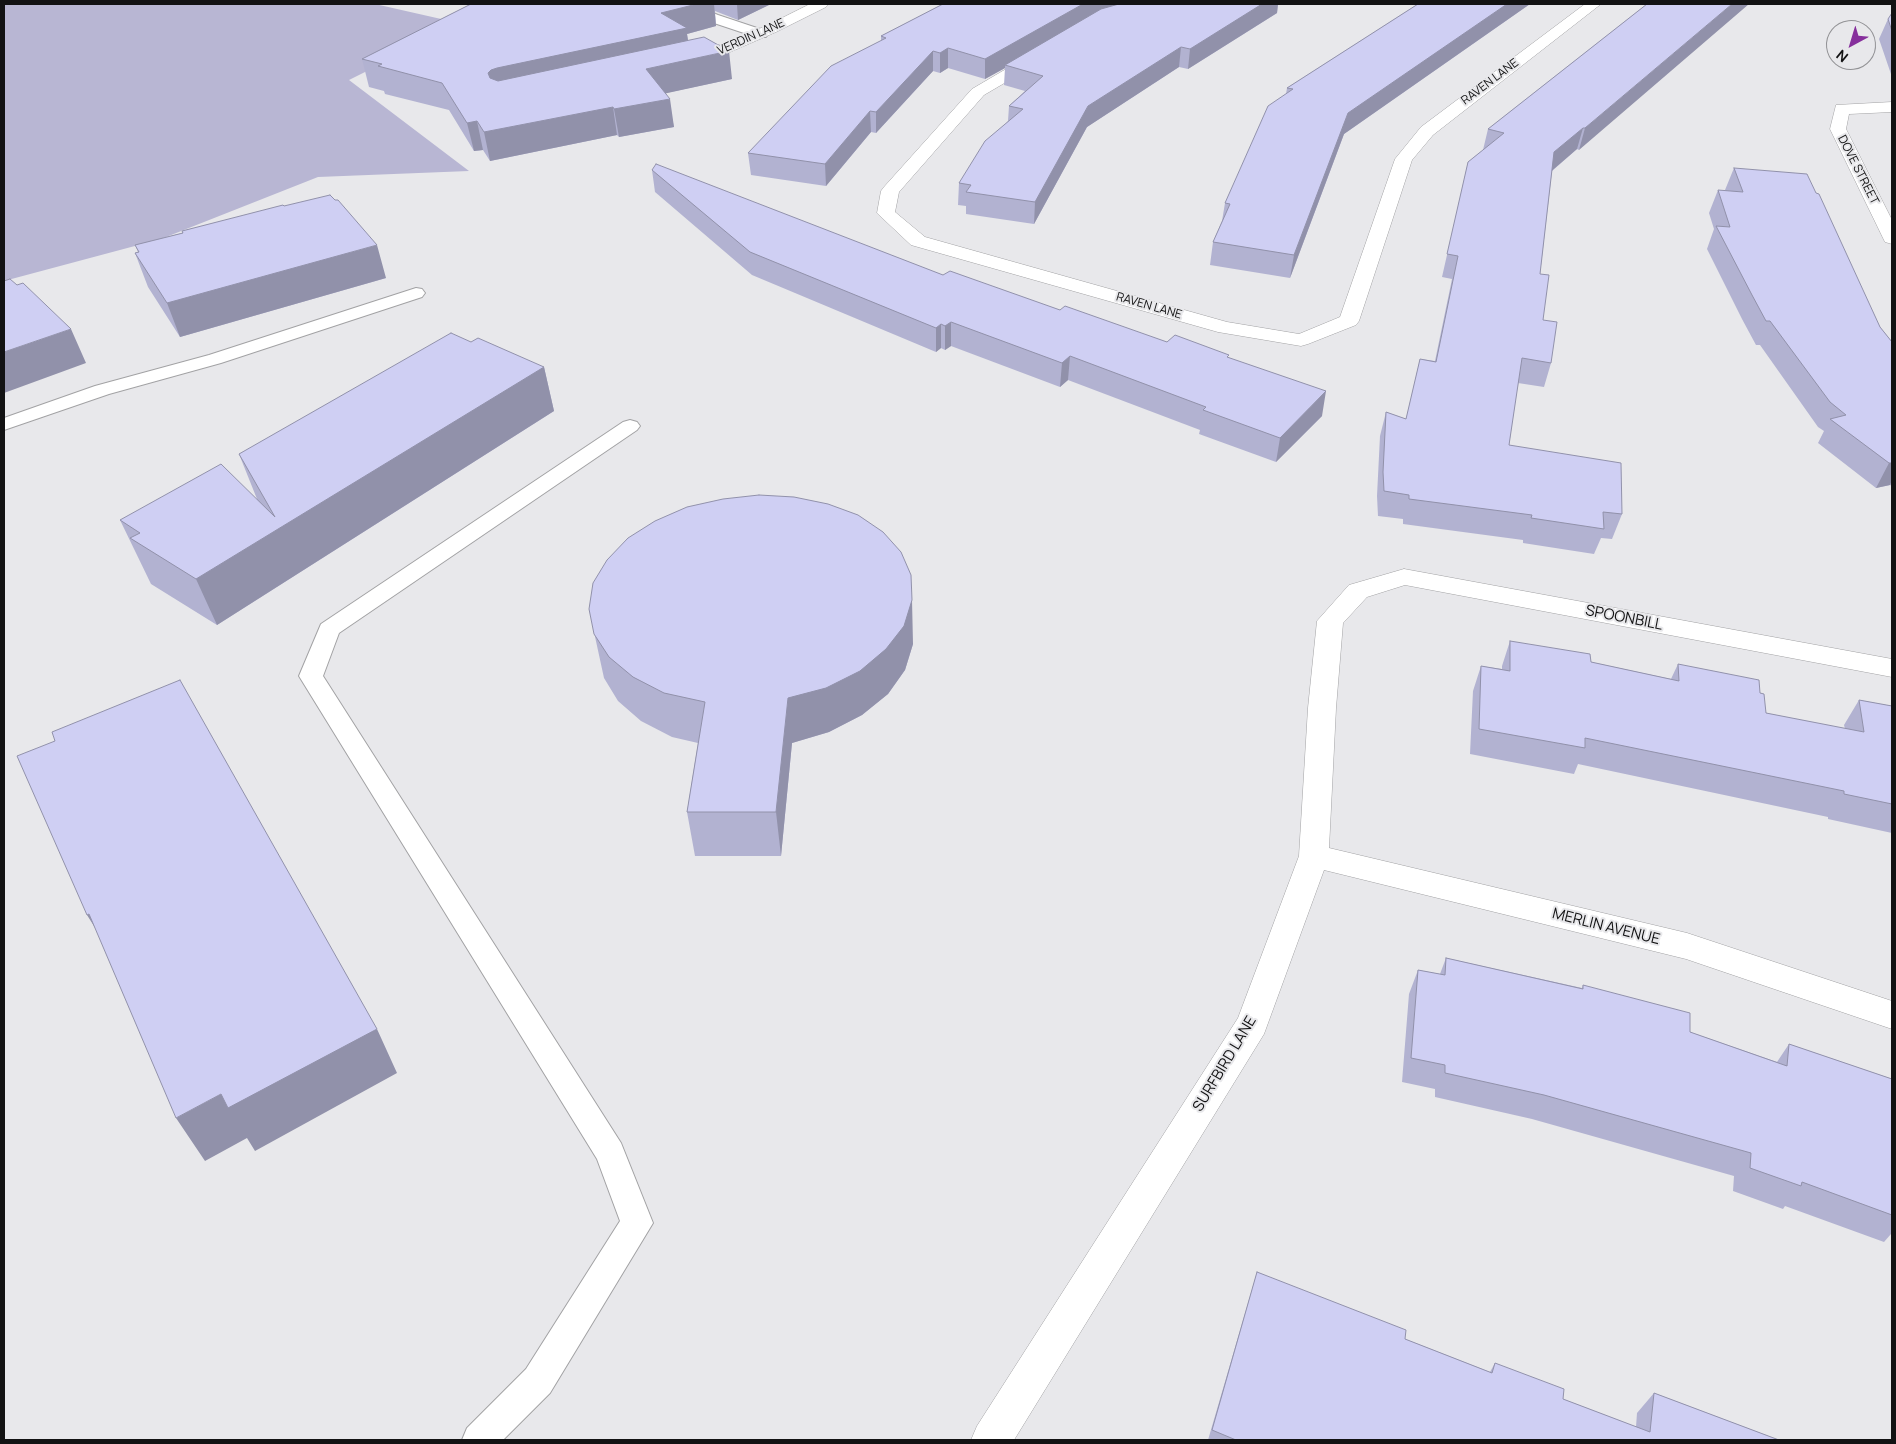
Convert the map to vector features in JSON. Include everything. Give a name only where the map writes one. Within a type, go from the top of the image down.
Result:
[{"type":"street","name":"VERDIN LANE","points":[[672,66],[701,59],[761,34],[821,4]]},
{"type":"street","name":"RAVEN LANE","points":[[1052,48],[978,92],[890,191],[886,213],[918,241],[1224,328],[1301,340],[1349,321],[1404,159],[1427,131],[1594,4]]},
{"type":"street","name":"DOVE STREET","points":[[1892,107],[1842,109],[1838,129],[1892,238]]},
{"type":"street","name":"SPOONBILL","points":[[1358,591],[1404,576],[1892,668]]},
{"type":"street","name":"SURFBIRD LANE","points":[[995,1439],[1252,1024],[1314,856],[1322,708],[1330,621],[1358,591]]},
{"type":"street","name":"MERLIN AVENUE","points":[[1314,856],[1687,946],[1892,1015]]},
{"type":"lane","points":[[681,4],[713,18],[761,34]]},
{"type":"lane","points":[[4,424],[102,390],[215,359],[416,293]]},
{"type":"lane","points":[[480,1440],[538,1381],[638,1223],[610,1153],[311,676],[330,629],[630,426]]},
{"type":"shaded area","points":[[4,4],[375,4],[472,26],[395,57],[349,80],[469,171],[318,177],[161,239],[4,281]]},
{"type":"building","points":[[471,4],[697,4],[661,13],[687,28],[491,70],[488,73],[490,78],[498,81],[704,37],[729,51],[646,69],[670,99],[614,109],[613,107],[484,132],[477,121],[467,123],[442,83],[378,66],[382,64],[362,59]]},
{"type":"building","points":[[943,4],[1083,4],[985,59],[948,48],[940,53],[933,51],[876,112],[870,111],[825,164],[748,153],[831,66],[886,38],[881,36]]},
{"type":"building","points":[[1119,4],[1262,4],[1190,49],[1181,47],[1088,106],[1035,202],[966,192],[971,185],[959,183],[985,141],[1023,109],[1009,106],[1043,76],[1005,65],[1101,9]]},
{"type":"building","points":[[1418,4],[1507,4],[1348,113],[1294,255],[1213,242],[1230,204],[1225,203],[1268,106],[1293,89],[1287,88]]},
{"type":"building","points":[[1647,4],[1732,4],[1554,152],[1540,274],[1549,275],[1543,320],[1557,322],[1551,363],[1522,358],[1509,445],[1621,463],[1622,514],[1603,512],[1604,529],[1531,518],[1532,515],[1409,499],[1409,495],[1384,491],[1386,412],[1406,419],[1420,359],[1436,362],[1458,256],[1447,254],[1468,162],[1504,133],[1488,129]]},
{"type":"building","points":[[1892,13],[1892,31],[1888,19]]},
{"type":"building","points":[[656,164],[943,275],[950,271],[1060,310],[1065,306],[1167,342],[1175,335],[1229,355],[1227,357],[1326,391],[1280,438],[1203,410],[1206,407],[1070,356],[1062,363],[951,322],[945,326],[941,324],[936,328],[750,252],[652,170]]},
{"type":"building","points":[[1734,168],[1807,174],[1816,193],[1819,194],[1880,327],[1892,342],[1892,463],[1889,463],[1830,419],[1846,415],[1830,402],[1770,321],[1766,321],[1752,295],[1716,226],[1730,227],[1718,190],[1743,192]]},
{"type":"building","points":[[330,195],[335,200],[338,200],[377,245],[167,303],[135,253],[139,252],[135,245],[183,233],[182,231]]},
{"type":"building","points":[[10,279],[17,285],[23,283],[71,329],[4,352],[4,281]]},
{"type":"building","points":[[451,333],[471,342],[478,338],[544,367],[196,579],[130,538],[140,533],[120,520],[221,464],[275,517],[239,454]]},
{"type":"building","points":[[759,495],[794,497],[828,504],[858,515],[883,532],[901,552],[911,575],[912,600],[904,626],[886,649],[860,671],[826,688],[788,698],[776,812],[687,812],[705,702],[664,693],[633,677],[609,657],[594,634],[589,609],[593,583],[607,560],[628,538],[655,521],[687,507],[723,499]]},
{"type":"building","points":[[1510,641],[1590,654],[1591,662],[1679,681],[1678,664],[1759,680],[1760,693],[1764,694],[1766,713],[1864,732],[1859,700],[1892,706],[1892,804],[1844,794],[1844,791],[1585,738],[1585,748],[1479,729],[1481,666],[1510,671]]},
{"type":"building","points":[[180,680],[377,1029],[228,1108],[221,1094],[176,1118],[89,914],[87,915],[17,756],[55,741],[52,732]]},
{"type":"building","points":[[1446,958],[1583,989],[1583,985],[1690,1013],[1690,1032],[1787,1066],[1789,1044],[1892,1079],[1892,1215],[1802,1182],[1801,1186],[1750,1168],[1751,1153],[1544,1095],[1445,1073],[1445,1065],[1411,1058],[1418,970],[1445,975]]},
{"type":"building","points":[[1257,1272],[1406,1330],[1405,1339],[1492,1373],[1495,1363],[1564,1389],[1563,1399],[1650,1432],[1654,1393],[1779,1440],[1236,1440],[1212,1430]]}]
